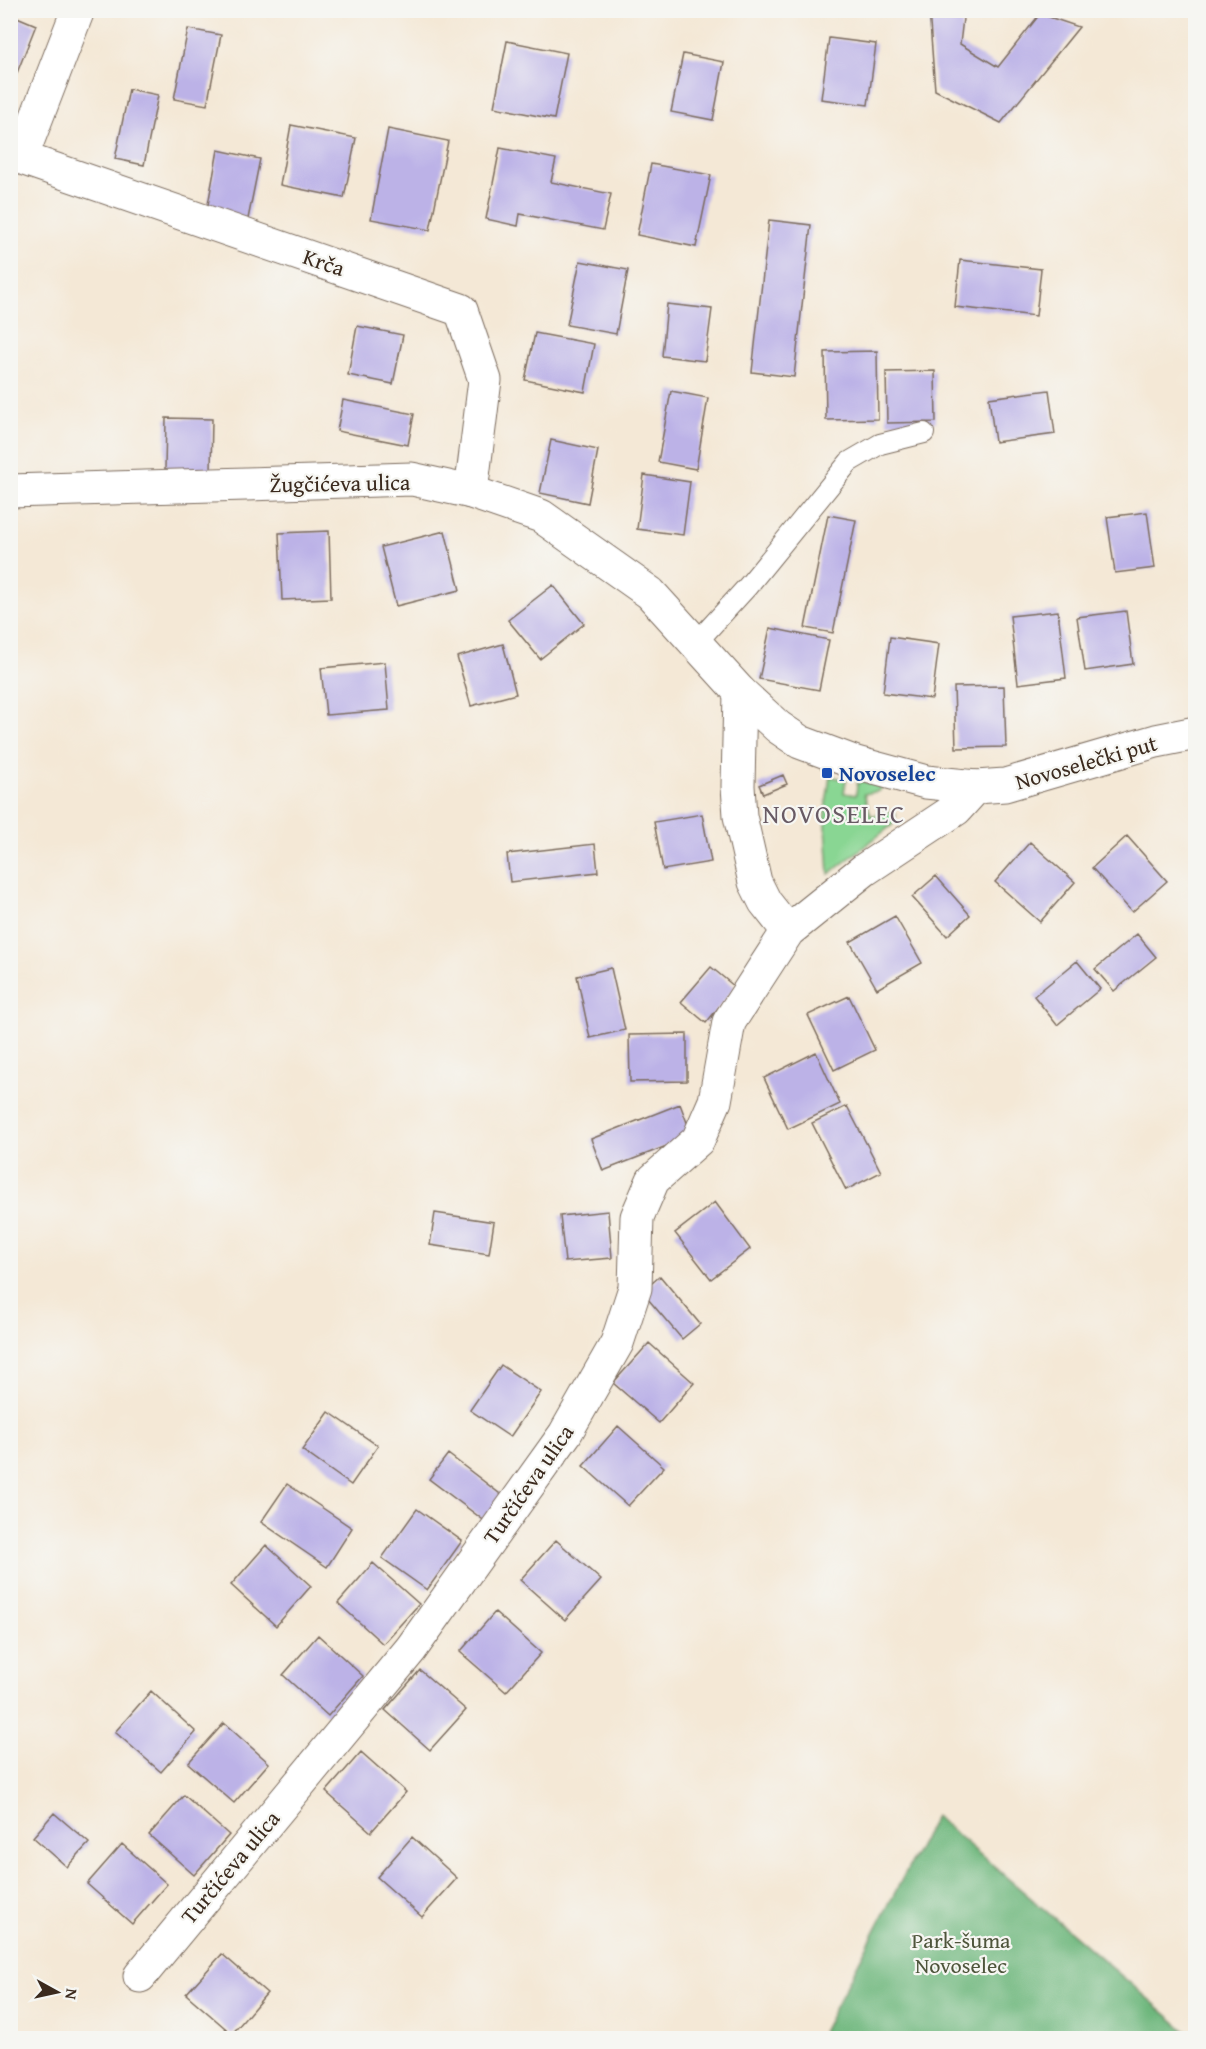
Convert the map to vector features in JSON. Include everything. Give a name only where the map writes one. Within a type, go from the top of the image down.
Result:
[{"type":"street","points":[[16,156],[72,12]]},
{"type":"street","name":"Krča","points":[[16,156],[461,310],[485,380],[471,492]]},
{"type":"street","name":"Žugčićeva ulica","points":[[10,491],[412,479],[471,492],[541,516],[650,593],[740,692]]},
{"type":"street","points":[[740,692],[738,786],[740,816],[755,882],[765,902],[788,931]]},
{"type":"street","name":"Novoselečki put","points":[[740,692],[778,727],[800,742],[856,763],[926,782],[976,787],[1005,785],[1156,741],[1196,733]]},
{"type":"street","name":"Turčićeva ulica","points":[[140,1976],[411,1649],[565,1434],[617,1343],[634,1288],[637,1217],[653,1180],[698,1140],[715,1101],[729,1022],[788,931],[864,870],[956,809],[976,787]]},
{"type":"lane","points":[[696,643],[748,586],[849,462],[880,444],[924,433]]},
{"type":"green space","points":[[830,776],[846,780],[844,793],[856,795],[857,784],[862,781],[883,786],[879,791],[864,794],[871,816],[893,811],[896,815],[892,825],[829,874],[825,811]]},
{"type":"green space","name":"Park-šuma Novoselec","points":[[935,1816],[1194,2038],[819,2038]]},
{"type":"building","points":[[929,10],[964,10],[960,44],[998,67],[1040,14],[1079,27],[1001,123],[935,90]]},
{"type":"building","points":[[10,14],[36,25],[11,88],[10,88]]},
{"type":"building","points":[[188,29],[221,35],[207,105],[174,99]]},
{"type":"building","points":[[829,38],[876,44],[868,105],[821,99]]},
{"type":"building","points":[[507,41],[567,53],[554,119],[494,107]]},
{"type":"building","points":[[683,54],[724,62],[713,120],[671,112]]},
{"type":"building","points":[[129,89],[158,95],[144,165],[115,159]]},
{"type":"building","points":[[291,125],[356,138],[344,198],[280,185]]},
{"type":"building","points":[[388,129],[448,141],[430,230],[371,219]]},
{"type":"building","points":[[500,148],[556,159],[551,182],[611,194],[603,230],[520,214],[518,226],[486,219]]},
{"type":"building","points":[[218,150],[260,159],[248,219],[207,210]]},
{"type":"building","points":[[651,164],[711,175],[696,247],[637,235]]},
{"type":"building","points":[[769,220],[811,225],[794,377],[752,372]]},
{"type":"building","points":[[960,260],[1041,269],[1036,316],[955,307]]},
{"type":"building","points":[[580,261],[628,270],[616,334],[567,325]]},
{"type":"building","points":[[667,304],[712,309],[705,361],[662,356]]},
{"type":"building","points":[[357,326],[403,335],[393,384],[348,375]]},
{"type":"building","points":[[535,333],[594,344],[585,392],[525,380]]},
{"type":"building","points":[[877,351],[878,419],[826,420],[825,352]]},
{"type":"building","points":[[935,371],[936,422],[887,423],[886,372]]},
{"type":"building","points":[[1049,390],[1055,434],[995,442],[989,398]]},
{"type":"building","points":[[671,391],[708,398],[696,469],[658,462]]},
{"type":"building","points":[[343,400],[414,414],[408,445],[337,431]]},
{"type":"building","points":[[166,418],[212,419],[211,471],[165,470]]},
{"type":"building","points":[[551,440],[598,450],[588,503],[540,493]]},
{"type":"building","points":[[644,475],[690,482],[683,535],[637,529]]},
{"type":"building","points":[[1147,512],[1155,568],[1115,573],[1107,517]]},
{"type":"building","points":[[828,515],[856,520],[833,633],[805,628]]},
{"type":"building","points":[[329,531],[331,598],[282,600],[279,533]]},
{"type":"building","points":[[445,531],[460,590],[396,606],[381,547]]},
{"type":"building","points":[[553,585],[584,624],[540,659],[508,620]]},
{"type":"building","points":[[1058,611],[1066,678],[1018,684],[1010,616]]},
{"type":"building","points":[[1126,611],[1133,664],[1085,671],[1077,617]]},
{"type":"building","points":[[770,628],[829,640],[819,690],[759,679]]},
{"type":"building","points":[[890,637],[939,644],[932,699],[883,693]]},
{"type":"building","points":[[503,644],[516,694],[471,706],[457,657]]},
{"type":"building","points":[[385,662],[389,710],[326,715],[321,668]]},
{"type":"building","points":[[1004,686],[1006,747],[956,748],[954,687]]},
{"type":"building","points":[[783,775],[787,784],[763,794],[759,785]]},
{"type":"building","points":[[702,814],[711,862],[663,870],[654,822]]},
{"type":"building","points":[[1127,836],[1167,881],[1132,912],[1092,868]]},
{"type":"building","points":[[1030,842],[1075,882],[1040,922],[995,882]]},
{"type":"building","points":[[595,844],[598,872],[510,882],[507,854]]},
{"type":"building","points":[[936,876],[970,915],[947,936],[912,897]]},
{"type":"building","points":[[895,916],[922,963],[877,989],[850,942]]},
{"type":"building","points":[[1137,934],[1156,957],[1114,991],[1095,969]]},
{"type":"building","points":[[1077,961],[1100,989],[1057,1025],[1034,996]]},
{"type":"building","points":[[711,967],[735,987],[706,1023],[681,1002]]},
{"type":"building","points":[[611,968],[625,1030],[590,1038],[577,976]]},
{"type":"building","points":[[849,996],[875,1050],[834,1070],[808,1015]]},
{"type":"building","points":[[687,1034],[687,1081],[630,1082],[629,1035]]},
{"type":"building","points":[[816,1052],[840,1104],[788,1129],[764,1078]]},
{"type":"building","points":[[680,1104],[692,1136],[603,1171],[591,1139]]},
{"type":"building","points":[[847,1106],[881,1172],[846,1190],[812,1123]]},
{"type":"building","points":[[715,1202],[750,1249],[711,1279],[675,1233]]},
{"type":"building","points":[[608,1211],[612,1258],[565,1262],[560,1216]]},
{"type":"building","points":[[435,1213],[494,1222],[489,1254],[430,1245]]},
{"type":"building","points":[[660,1276],[700,1324],[682,1339],[642,1292]]},
{"type":"building","points":[[649,1343],[694,1383],[659,1423],[613,1383]]},
{"type":"building","points":[[501,1365],[541,1392],[510,1437],[470,1410]]},
{"type":"building","points":[[329,1412],[378,1446],[351,1485],[302,1450]]},
{"type":"building","points":[[618,1426],[664,1467],[628,1506],[583,1466]]},
{"type":"building","points":[[448,1454],[504,1497],[486,1522],[429,1479]]},
{"type":"building","points":[[287,1484],[352,1528],[327,1567],[261,1522]]},
{"type":"building","points":[[417,1509],[462,1541],[427,1590],[382,1558]]},
{"type":"building","points":[[556,1540],[601,1580],[565,1620],[520,1580]]},
{"type":"building","points":[[266,1545],[311,1586],[276,1626],[231,1585]]},
{"type":"building","points":[[373,1563],[419,1604],[383,1644],[338,1603]]},
{"type":"building","points":[[495,1612],[541,1653],[506,1692],[460,1652]]},
{"type":"building","points":[[318,1635],[363,1676],[328,1716],[283,1675]]},
{"type":"building","points":[[420,1670],[466,1710],[430,1750],[385,1710]]},
{"type":"building","points":[[151,1691],[196,1732],[161,1772],[115,1732]]},
{"type":"building","points":[[224,1723],[269,1763],[234,1803],[188,1763]]},
{"type":"building","points":[[361,1752],[406,1792],[371,1832],[326,1792]]},
{"type":"building","points":[[184,1795],[229,1835],[194,1875],[149,1835]]},
{"type":"building","points":[[54,1813],[89,1843],[67,1867],[33,1837]]},
{"type":"building","points":[[412,1837],[457,1878],[422,1917],[377,1877]]},
{"type":"building","points":[[122,1844],[167,1884],[132,1924],[87,1884]]},
{"type":"building","points":[[222,1954],[267,1993],[232,2034],[186,1994]]},
{"type":"place","name":"Novoselec","points":[[827,773]]},
{"type":"district","name":"NOVOSELEC","points":[[834,814]]}]
